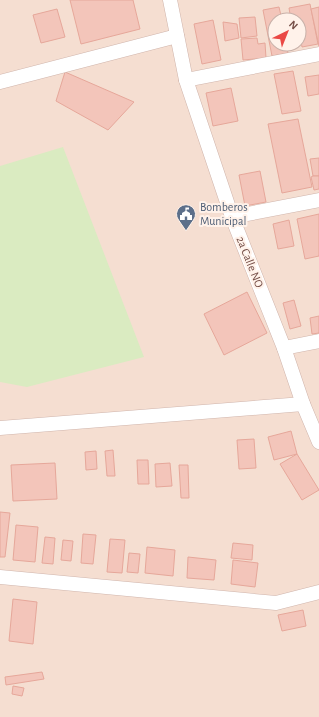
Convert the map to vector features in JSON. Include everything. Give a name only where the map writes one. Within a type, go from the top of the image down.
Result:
[{"type":"street","name":"2a Calle NO","points":[[170,0],[186,80],[232,217],[284,348],[303,404],[319,442]]},
{"type":"street","points":[[0,82],[177,36]]},
{"type":"street","points":[[186,80],[319,54]]},
{"type":"street","points":[[232,217],[319,200]]},
{"type":"street","points":[[284,348],[319,341]]},
{"type":"street","points":[[0,428],[303,404]]},
{"type":"street","points":[[0,577],[276,603],[319,592]]},
{"type":"shaded area","points":[[0,0],[319,0],[319,717],[0,717]]},
{"type":"green space","points":[[63,147],[144,357],[27,387],[0,382],[0,166]]},
{"type":"building","points":[[70,0],[133,0],[140,29],[81,44]]},
{"type":"building","points":[[310,4],[318,44],[307,46],[307,12],[290,12],[289,8]]},
{"type":"building","points":[[279,7],[280,12],[267,12],[267,30],[263,10]]},
{"type":"building","points":[[319,7],[319,46],[311,9]]},
{"type":"building","points":[[57,9],[65,37],[41,43],[33,15]]},
{"type":"building","points":[[255,17],[257,36],[241,38],[239,18]]},
{"type":"building","points":[[213,20],[221,60],[202,64],[194,24]]},
{"type":"building","points":[[223,22],[237,24],[239,38],[225,41]]},
{"type":"building","points":[[257,38],[258,44],[265,43],[266,58],[243,60],[241,39]]},
{"type":"building","points":[[271,52],[288,53],[272,56]]},
{"type":"building","points":[[293,71],[301,111],[282,114],[274,74]]},
{"type":"building","points":[[65,72],[134,102],[108,130],[56,101]]},
{"type":"building","points":[[319,75],[319,94],[308,96],[305,77]]},
{"type":"building","points":[[231,88],[238,121],[213,126],[206,93]]},
{"type":"building","points":[[298,119],[312,187],[282,193],[268,124]]},
{"type":"building","points":[[319,158],[319,176],[313,176],[310,159]]},
{"type":"building","points":[[260,171],[266,202],[245,206],[239,175]]},
{"type":"building","points":[[319,176],[319,189],[314,190],[311,177]]},
{"type":"building","points":[[319,214],[319,256],[305,259],[297,219]]},
{"type":"building","points":[[289,220],[294,246],[278,249],[273,224]]},
{"type":"building","points":[[247,292],[267,333],[224,355],[204,314]]},
{"type":"building","points":[[294,300],[301,326],[290,329],[283,303]]},
{"type":"building","points":[[319,316],[319,333],[312,334],[310,318]]},
{"type":"building","points":[[291,431],[297,454],[274,460],[268,437]]},
{"type":"building","points":[[254,439],[256,468],[239,469],[237,440]]},
{"type":"building","points":[[113,450],[115,476],[107,476],[105,451]]},
{"type":"building","points":[[96,451],[97,469],[86,470],[85,452]]},
{"type":"building","points":[[297,454],[319,490],[302,500],[280,464]]},
{"type":"building","points":[[137,460],[148,460],[149,484],[138,484]]},
{"type":"building","points":[[55,463],[57,499],[13,501],[11,465]]},
{"type":"building","points":[[170,463],[172,486],[156,487],[155,464]]},
{"type":"building","points":[[179,465],[188,465],[189,498],[181,498]]},
{"type":"building","points":[[0,512],[10,513],[5,557],[0,557]]},
{"type":"building","points":[[16,525],[38,527],[35,562],[13,560]]},
{"type":"building","points":[[83,534],[96,535],[93,564],[81,563]]},
{"type":"building","points":[[45,537],[55,538],[53,564],[42,563]]},
{"type":"building","points":[[110,539],[125,540],[122,573],[107,572]]},
{"type":"building","points":[[63,540],[73,541],[71,561],[61,560]]},
{"type":"building","points":[[233,543],[253,545],[252,560],[231,558]]},
{"type":"building","points":[[147,547],[175,550],[173,576],[145,573]]},
{"type":"building","points":[[129,553],[140,554],[138,573],[127,572]]},
{"type":"building","points":[[188,557],[216,560],[214,580],[187,578]]},
{"type":"building","points":[[233,560],[258,563],[255,587],[231,584]]},
{"type":"building","points":[[13,599],[37,602],[33,644],[9,641]]},
{"type":"building","points":[[303,610],[306,626],[282,631],[278,615]]},
{"type":"building","points":[[42,672],[44,679],[6,685],[5,677]]},
{"type":"building","points":[[13,686],[24,688],[22,696],[12,694]]},
{"type":"place","name":"Bomberos Municipal","points":[[186,231]]}]
